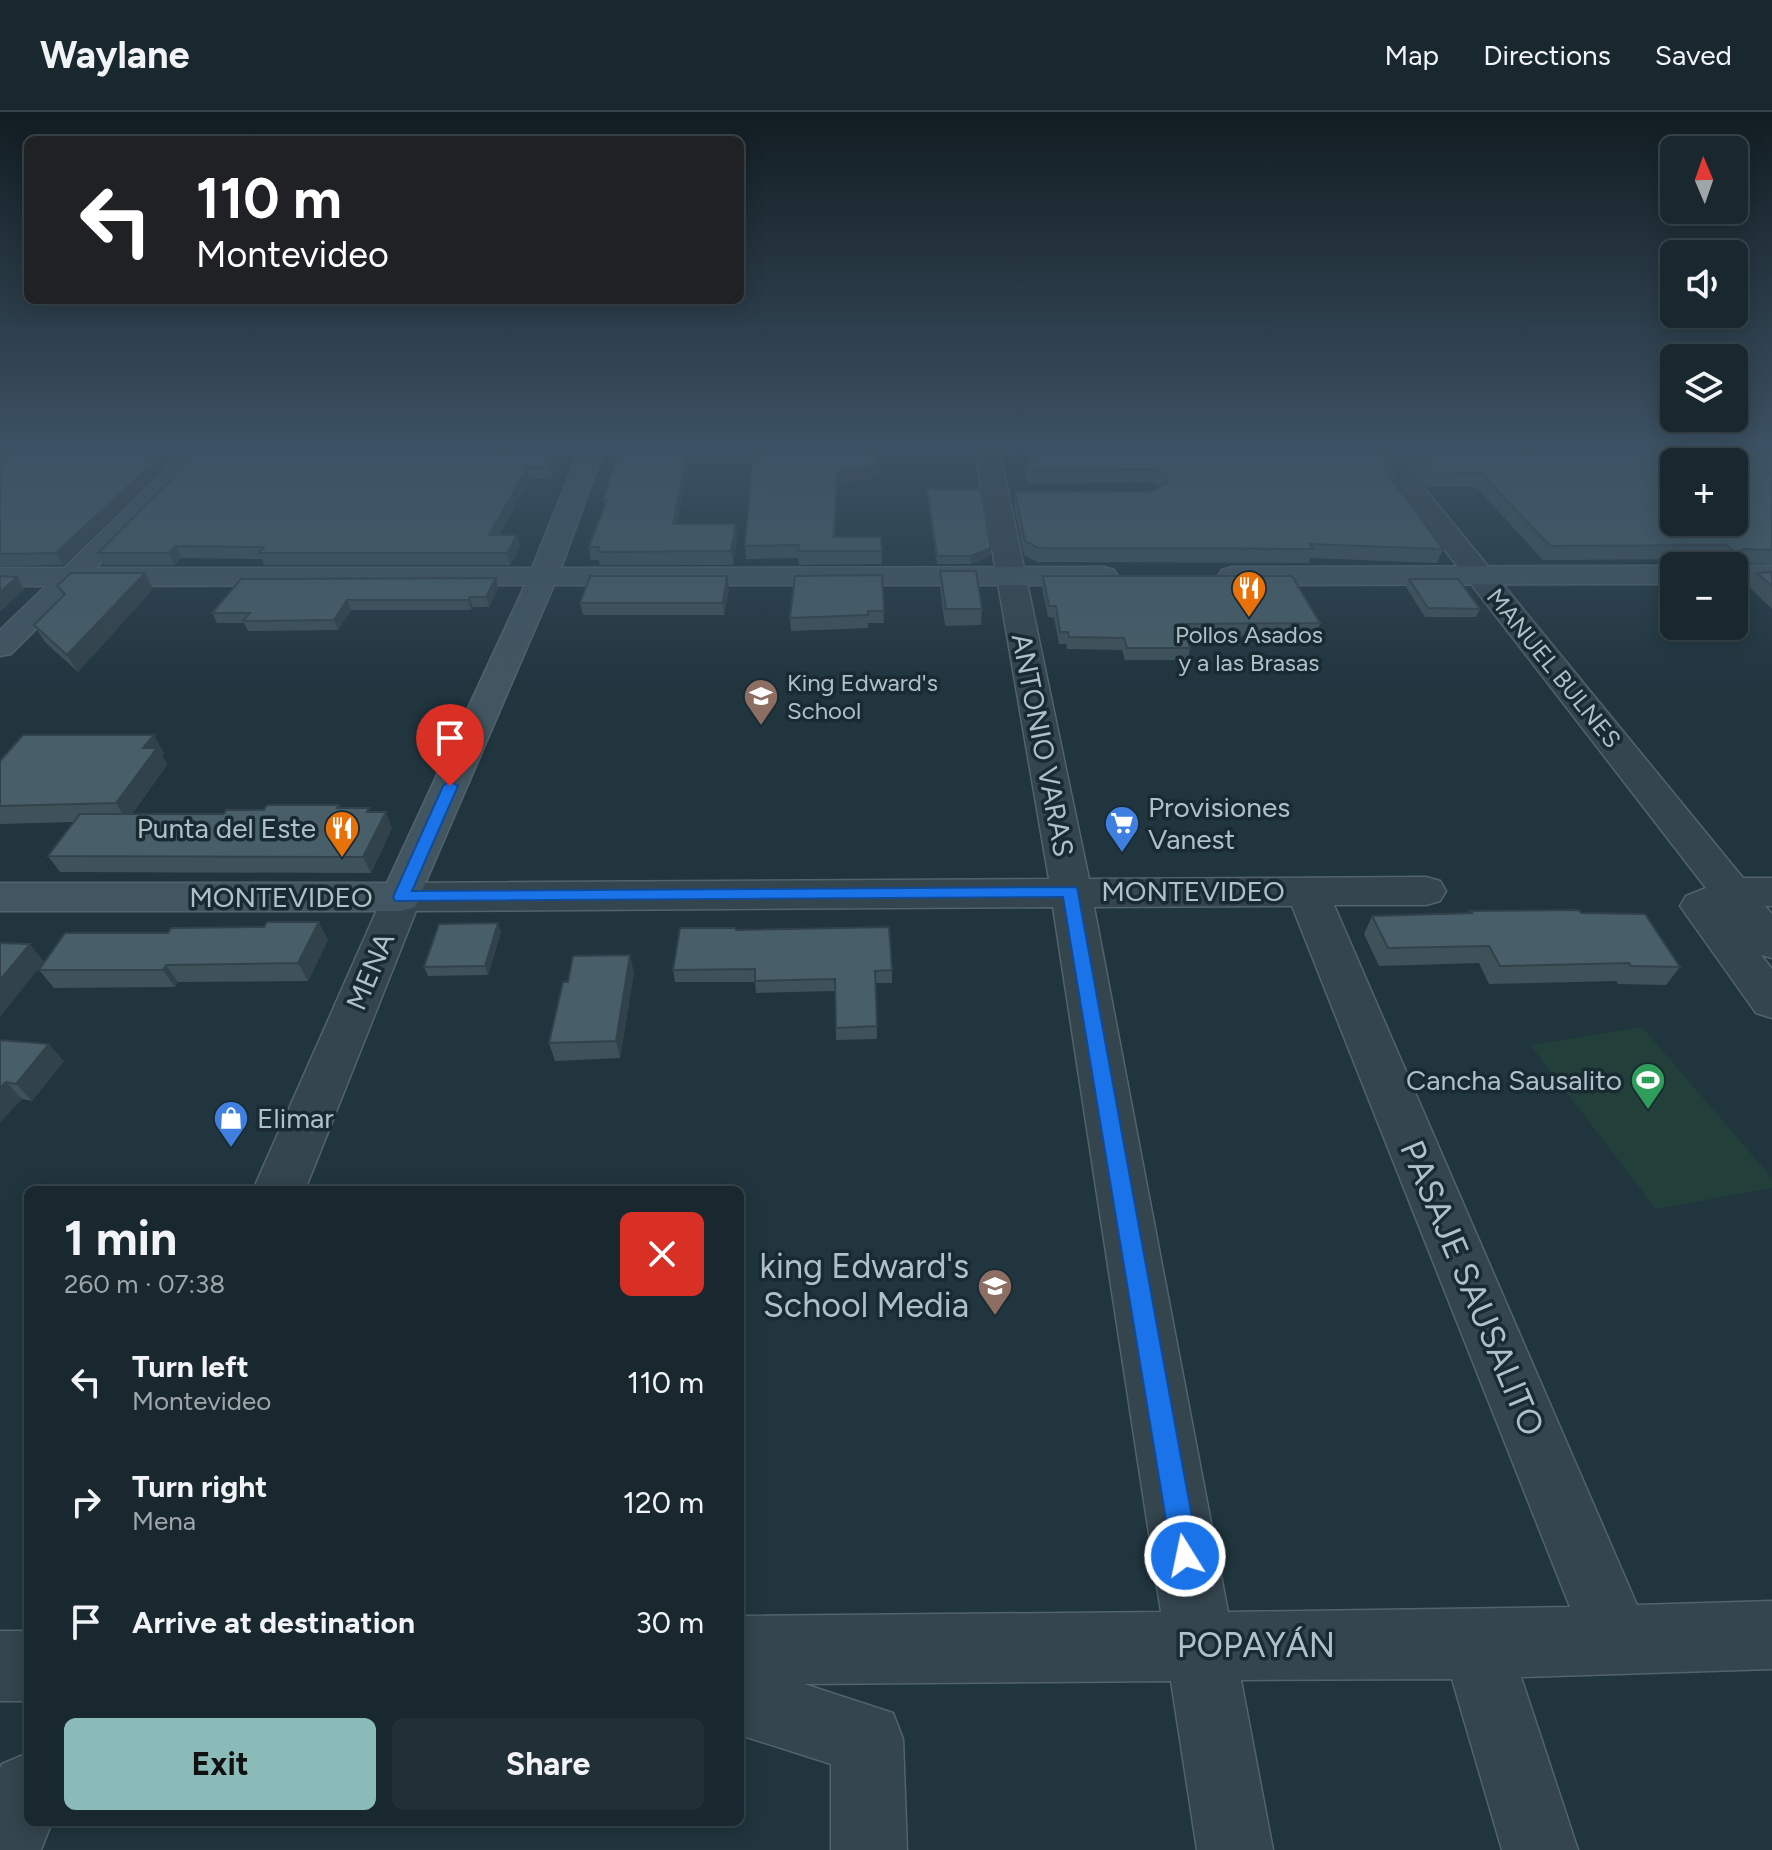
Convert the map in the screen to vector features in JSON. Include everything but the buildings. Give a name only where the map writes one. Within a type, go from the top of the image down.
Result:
[{"type":"street","points":[[0,647],[124,525]]},
{"type":"street","name":"MENA","points":[[281,1186],[401,897],[543,577],[563,525]]},
{"type":"street","name":"ANTONIO VARAS","points":[[1006,525],[1011,576],[1071,891],[1235,1850]]},
{"type":"street","name":"MANUEL BULNES","points":[[1440,525],[1752,892],[1772,943]]},
{"type":"street","points":[[1198,576],[1660,575]]},
{"type":"street","points":[[1748,575],[1772,575]]},
{"type":"street","points":[[0,577],[1136,576]]},
{"type":"street","name":"PASAJE SAUSALITO","points":[[1307,891],[1618,1641]]},
{"type":"street","name":"MONTEVIDEO","points":[[0,897],[1426,891]]},
{"type":"street","points":[[1752,892],[1701,906],[1772,1001]]},
{"type":"street","name":"POPAYÁN","points":[[744,1650],[1476,1644],[1772,1635]]},
{"type":"street","points":[[1476,1644],[1540,1850]]},
{"type":"street","points":[[0,1666],[24,1666]]},
{"type":"street","points":[[744,1701],[867,1739],[869,1850]]},
{"type":"street","points":[[3,1850],[24,1800]]},
{"type":"green space","name":"Cancha Sausalito","points":[[1642,1027],[1772,1178],[1772,1188],[1656,1209],[1530,1045]]},
{"type":"place","name":"Pollos Asados y a las Brasas","points":[[1249,619]]},
{"type":"place","name":"King Edward's School","points":[[761,727]]},
{"type":"place","name":"Provisiones Vanest","points":[[1122,854]]},
{"type":"place","name":"Punta del Este","points":[[342,859]]},
{"type":"place","name":"Cancha Sausalito","points":[[1648,1111]]},
{"type":"place","name":"Elimar","points":[[231,1149]]},
{"type":"place","name":"king Edward's School Media","points":[[995,1317]]},
{"type":"route","points":[[450,786],[401,897],[1071,891],[1185,1556]]}]
